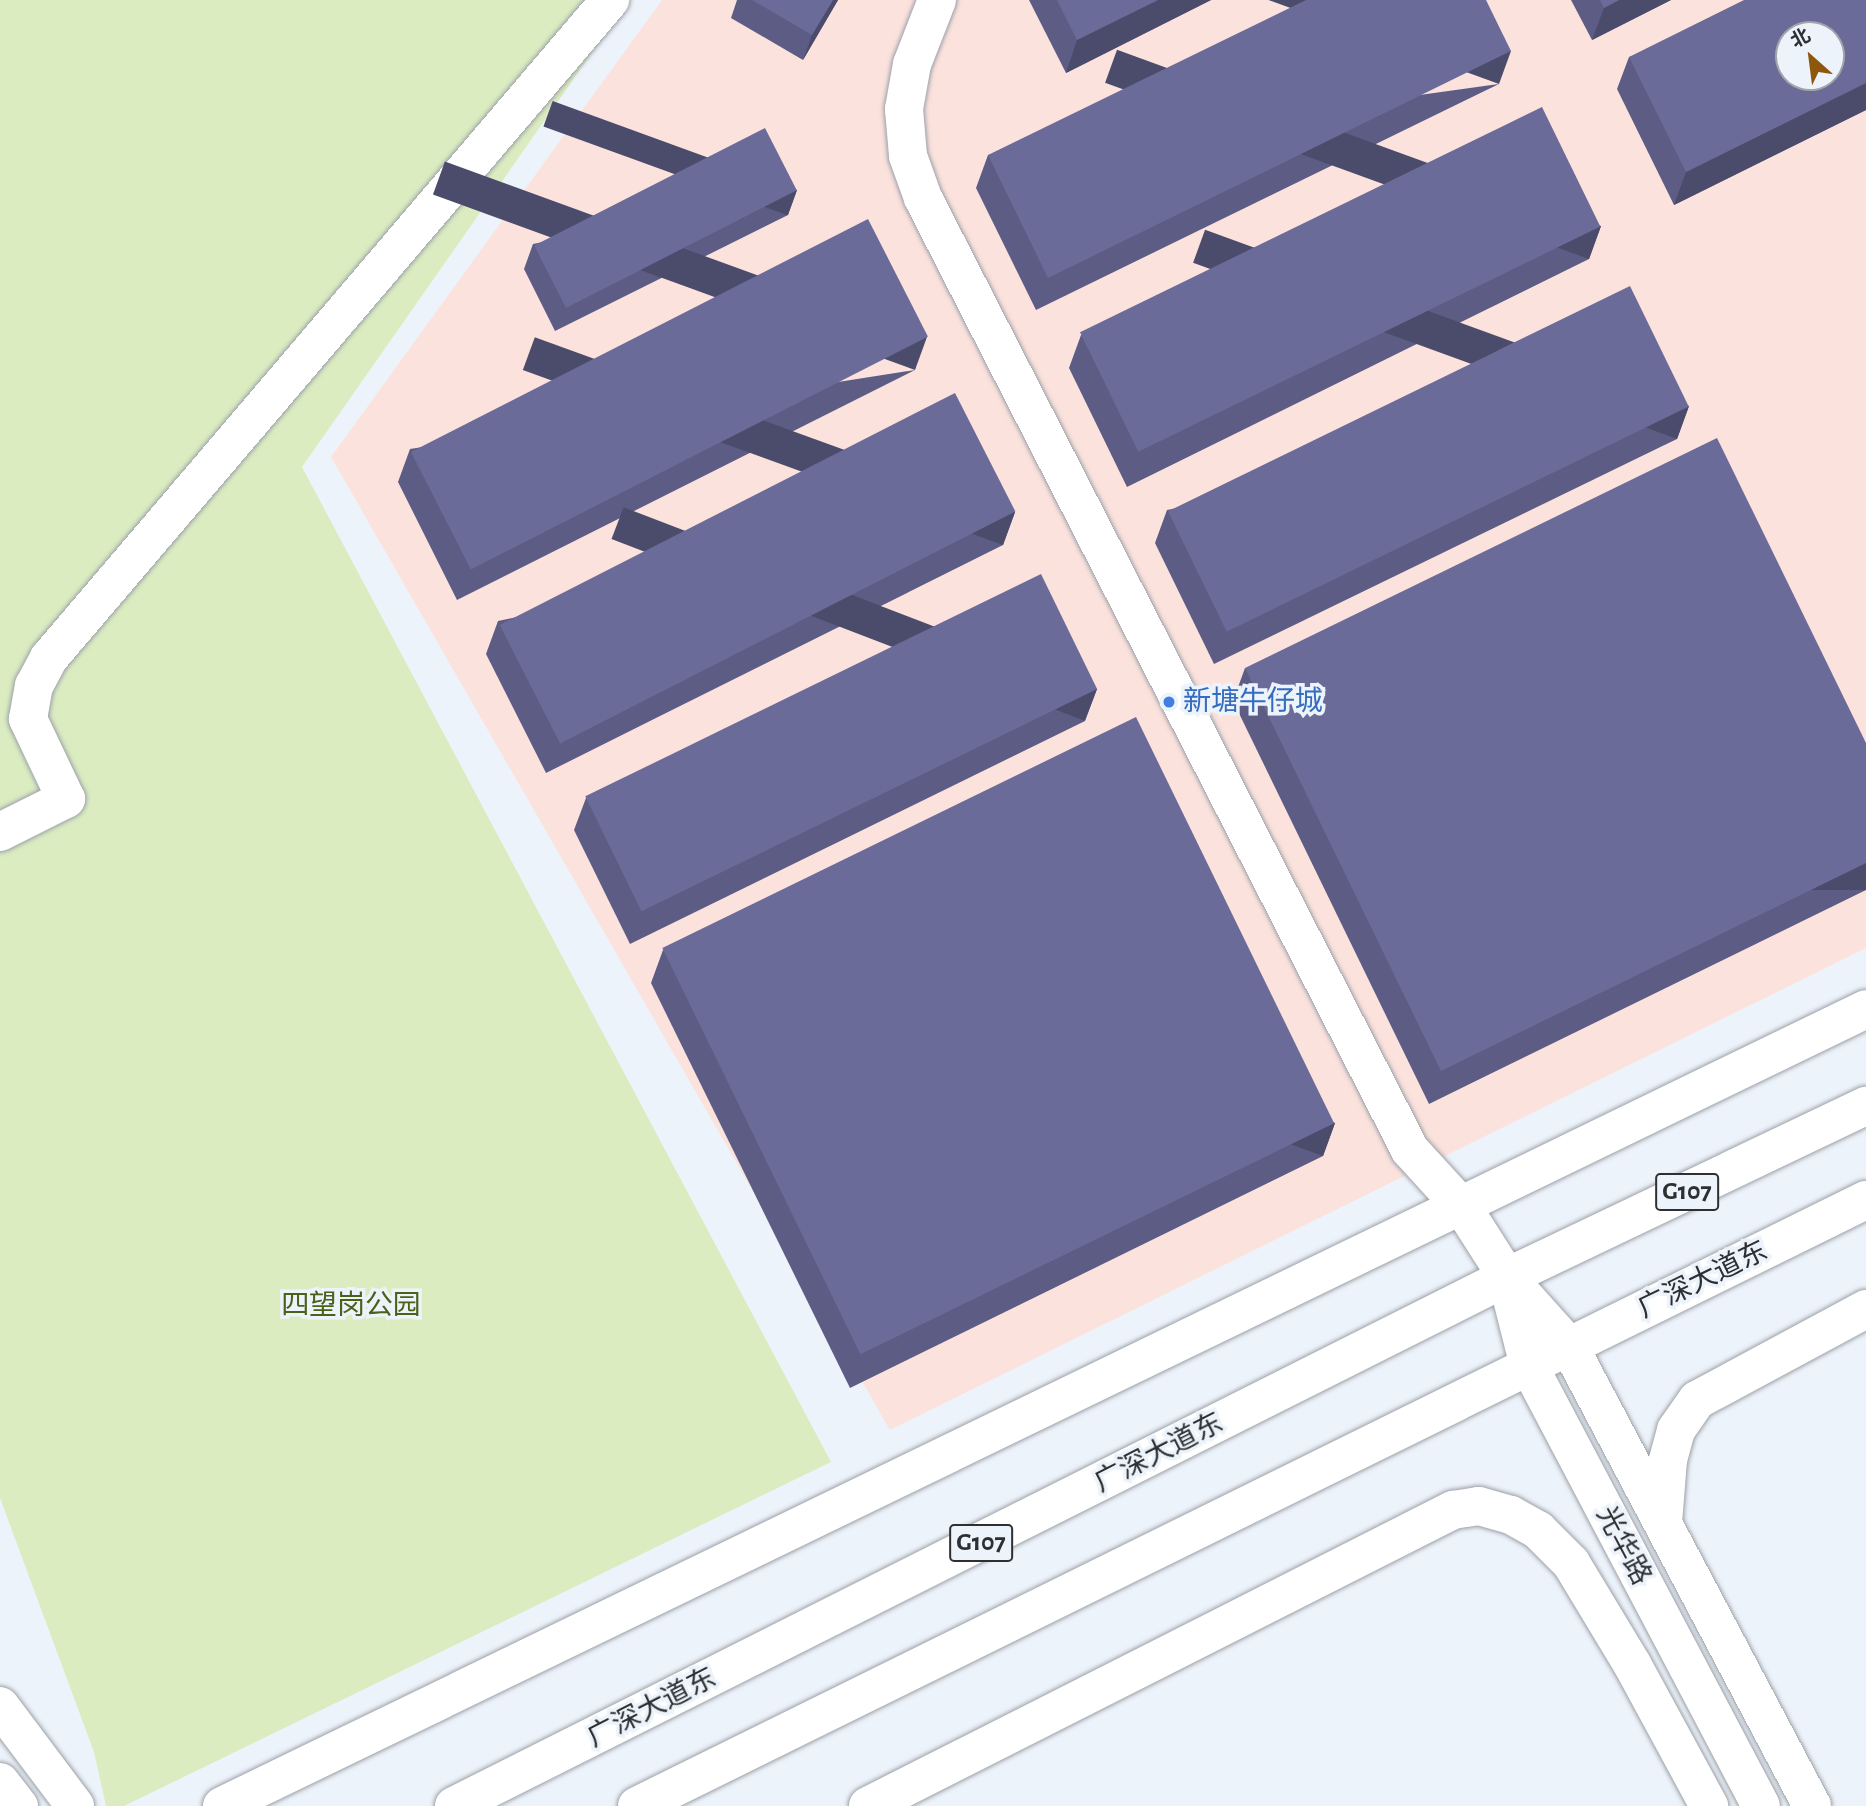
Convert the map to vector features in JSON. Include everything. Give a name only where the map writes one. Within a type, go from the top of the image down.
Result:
[{"type":"main road","points":[[0,832],[66,799],[28,719],[34,686],[49,658],[610,0]]},
{"type":"main road","points":[[937,0],[912,64],[904,109],[908,156],[923,198],[1410,1150],[1463,1208],[1507,1278]]},
{"type":"main road","points":[[222,1806],[1463,1208],[1866,1009]]},
{"type":"main road","name":"广深大道东","points":[[454,1806],[1507,1278],[1866,1106]]},
{"type":"main road","name":"广深大道东","points":[[636,1806],[1866,1200]]},
{"type":"main road","name":"光华路","points":[[1507,1278],[1569,1346],[1812,1806]]},
{"type":"main road","name":"光华路","points":[[1507,1278],[1529,1366],[1761,1806]]},
{"type":"main road","points":[[1663,1524],[1668,1460],[1675,1430],[1697,1400],[1730,1378],[1866,1309]]},
{"type":"main road","points":[[868,1806],[1453,1510],[1479,1506],[1511,1515],[1538,1531],[1571,1563],[1632,1664],[1709,1806]]},
{"type":"main road","points":[[0,1706],[75,1806]]},
{"type":"main road","points":[[0,1782],[19,1806]]},
{"type":"shaded area","name":"新塘牛仔城","points":[[662,0],[1866,0],[1866,948],[890,1430],[331,457]]},
{"type":"green space","name":"四望岗公园","points":[[0,0],[629,0],[302,467],[831,1462],[124,1806],[106,1806],[94,1752],[0,1498]]},
{"type":"building","points":[[752,0],[833,0],[812,35]]},
{"type":"building","points":[[1057,0],[1158,0],[1077,40]]},
{"type":"building","points":[[1306,0],[1486,0],[1511,51],[1048,278],[988,155]]},
{"type":"building","points":[[1600,0],[1619,0],[1604,8]]},
{"type":"building","points":[[1744,0],[1866,0],[1866,83],[1686,172],[1629,57]]},
{"type":"building","points":[[1542,107],[1600,227],[1138,452],[1080,332]]},
{"type":"building","points":[[765,128],[797,190],[566,308],[534,246]]},
{"type":"building","points":[[868,219],[928,337],[471,570],[411,452]]},
{"type":"building","points":[[1630,286],[1689,406],[1227,632],[1168,511]]},
{"type":"building","points":[[955,393],[1015,512],[560,743],[500,625]]},
{"type":"building","points":[[1717,438],[1866,743],[1866,863],[1441,1071],[1245,668]]},
{"type":"building","points":[[1041,574],[1097,689],[641,911],[585,796]]},
{"type":"building","points":[[1136,717],[1334,1123],[860,1354],[662,948]]},
{"type":"place","name":"新塘牛仔城","points":[[1169,702]]}]
